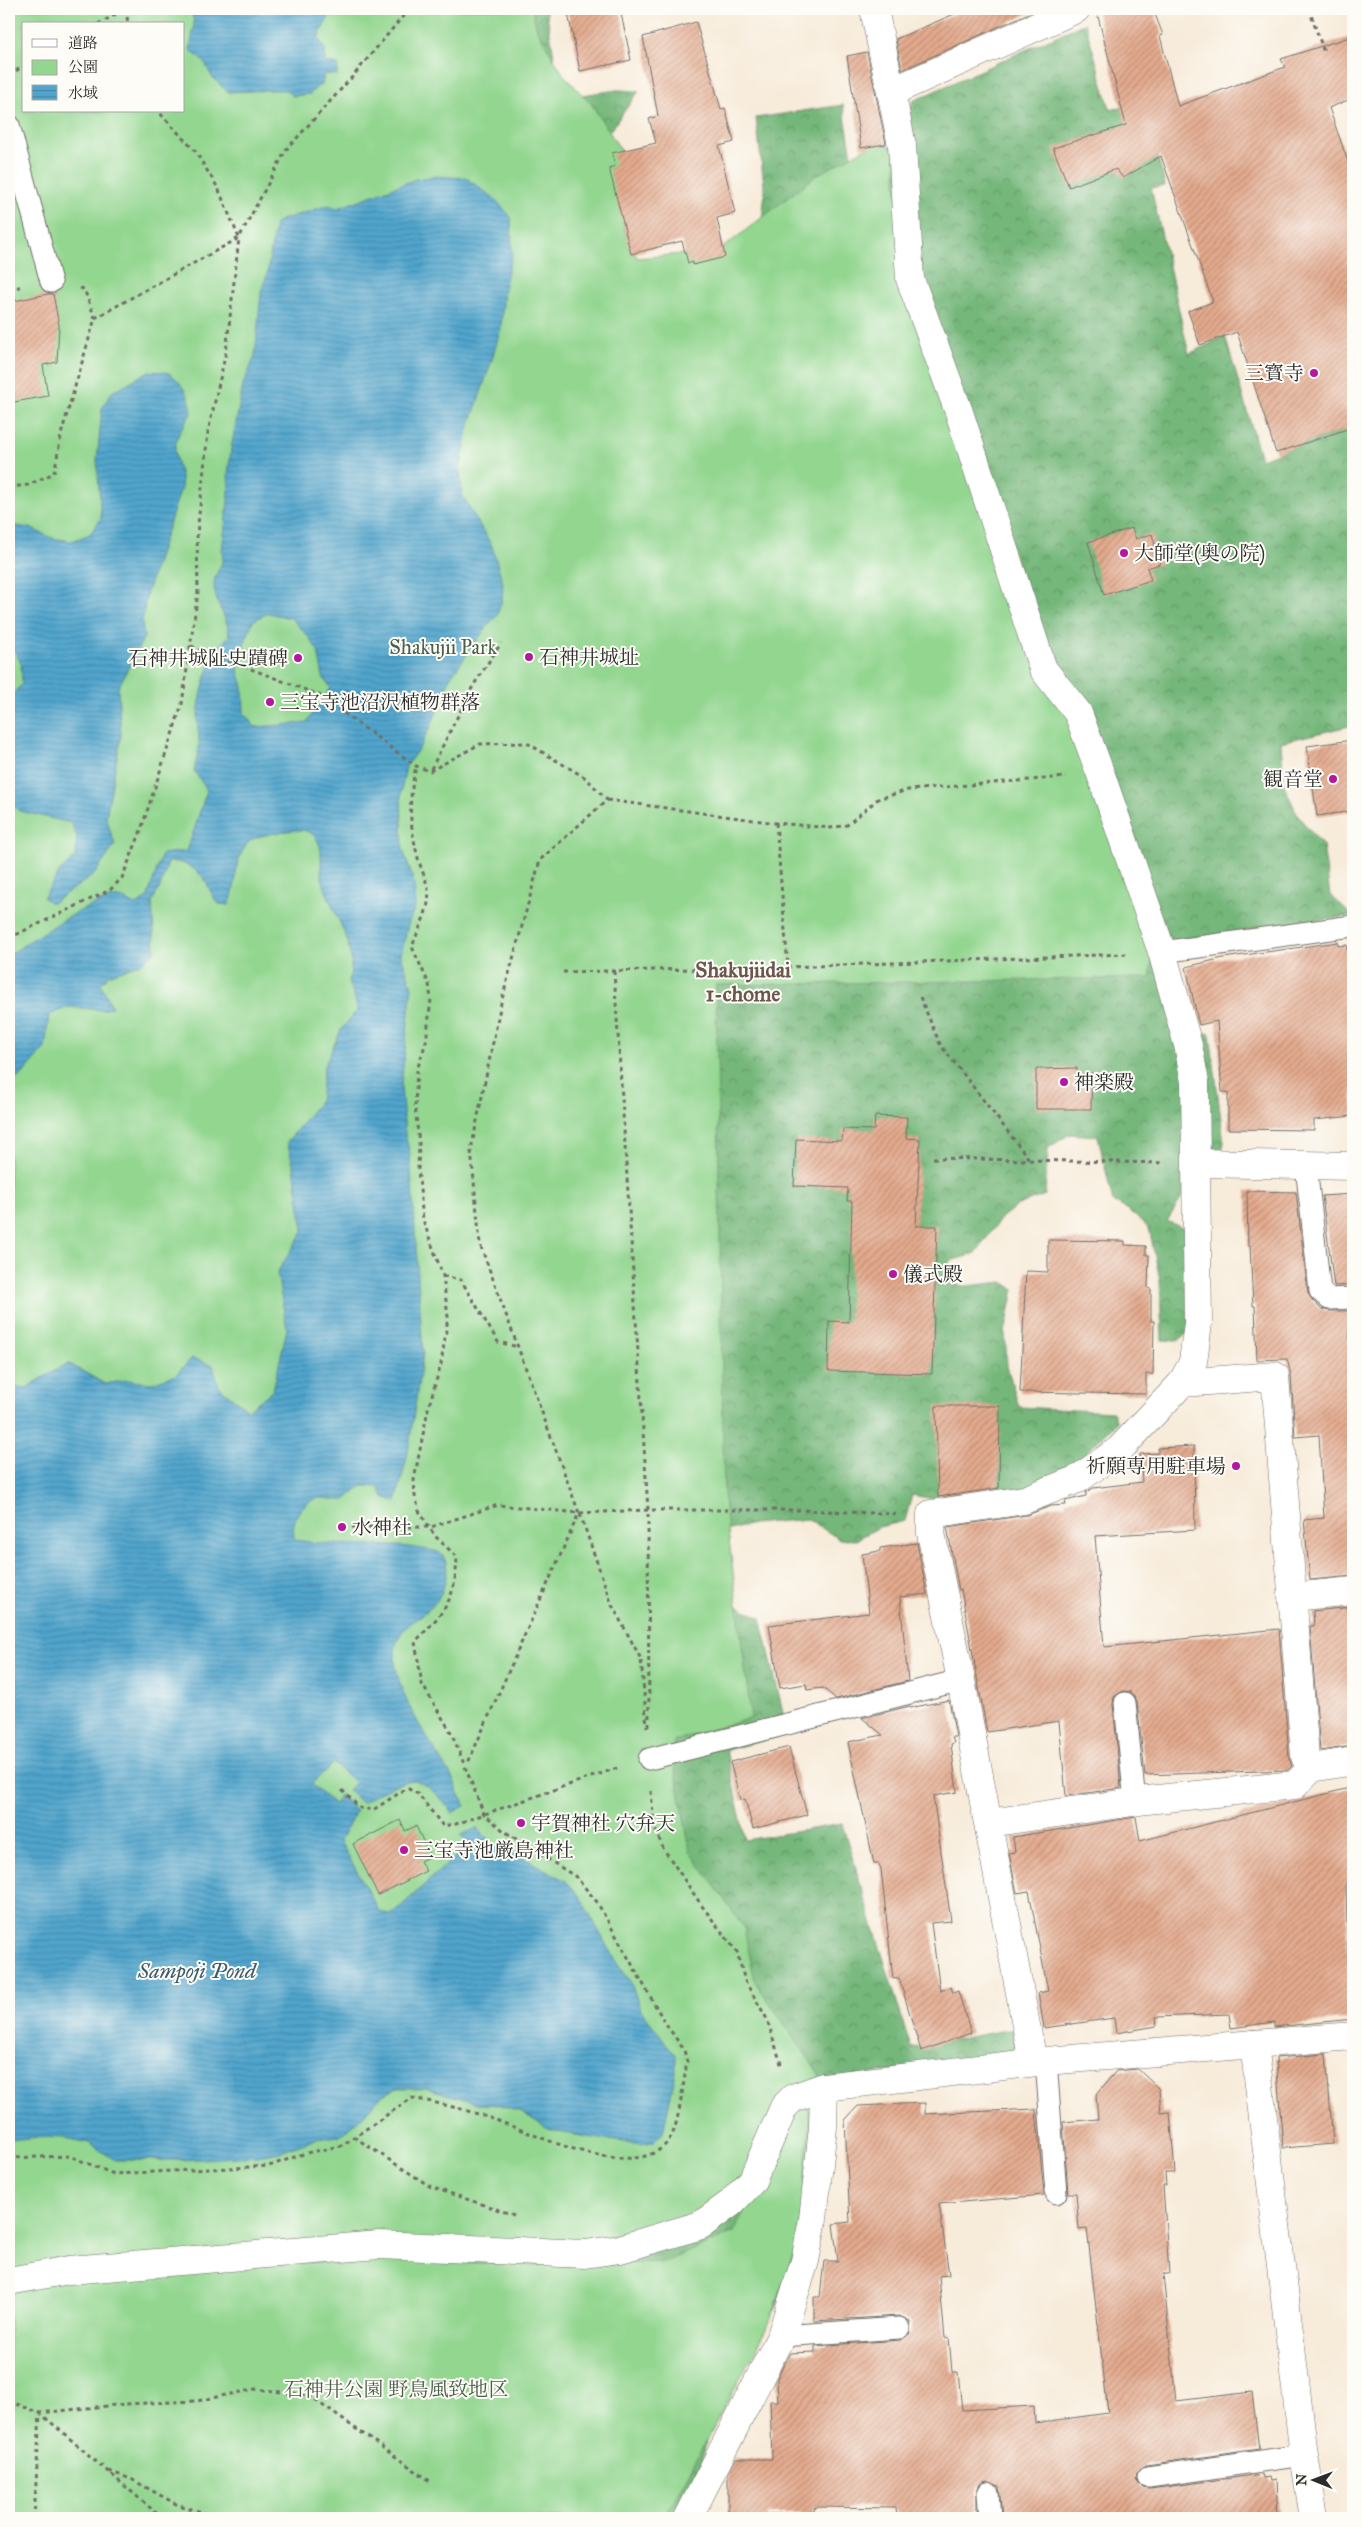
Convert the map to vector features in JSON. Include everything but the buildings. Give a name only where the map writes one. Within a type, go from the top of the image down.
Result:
[{"type":"street","points":[[874,9],[902,145],[910,279],[959,412],[1043,669],[1078,713],[1101,775],[1162,952],[1188,1045],[1195,1082],[1198,1323],[1193,1362],[1182,1383],[1119,1450],[1078,1479],[1024,1500],[931,1514],[931,1533],[1039,2062]]},
{"type":"street","points":[[891,92],[1076,9]]},
{"type":"street","points":[[1197,1163],[1353,1166]]},
{"type":"street","points":[[1182,1383],[1275,1376],[1304,1757],[1312,1768]]},
{"type":"street","points":[[1292,1597],[1353,1591]]},
{"type":"street","points":[[989,1823],[1135,1802],[1295,1784],[1312,1768],[1353,1761]]},
{"type":"street","points":[[9,2281],[69,2270],[379,2245],[585,2254],[620,2249],[701,2225],[731,2204],[752,2181],[784,2107],[793,2098],[824,2087],[1039,2062],[1353,2036]]},
{"type":"street","points":[[1254,2044],[1304,2455],[1314,2518]]},
{"type":"street","points":[[688,2518],[781,2336],[805,2262],[813,2219],[824,2127],[824,2087]]},
{"type":"lane","points":[[9,126],[51,282]]},
{"type":"lane","points":[[1162,952],[1353,926]]},
{"type":"lane","points":[[1306,1166],[1320,1291],[1329,1298],[1353,1298]]},
{"type":"lane","points":[[649,1759],[961,1680]]},
{"type":"lane","points":[[1125,1703],[1135,1802]]},
{"type":"lane","points":[[1039,2062],[1056,2193]]},
{"type":"lane","points":[[781,2336],[899,2328]]},
{"type":"lane","points":[[1148,2477],[1304,2455]]},
{"type":"lane","points":[[988,2493],[990,2518]]},
{"type":"path","points":[[102,22],[126,9],[128,22]]},
{"type":"path","points":[[9,938],[110,890],[122,878],[139,836],[182,704],[198,592],[197,534],[208,432],[226,352],[239,238],[286,150],[354,76],[409,9]]},
{"type":"path","points":[[1309,9],[1324,52]]},
{"type":"path","points":[[9,75],[22,67]]},
{"type":"path","points":[[159,112],[195,151],[218,188],[239,238]]},
{"type":"path","points":[[9,487],[28,486],[54,473],[62,432],[95,318],[239,238]]},
{"type":"path","points":[[430,771],[474,686],[501,643]]},
{"type":"path","points":[[191,646],[319,695],[416,766],[430,771],[480,744],[527,743],[586,778],[607,800],[776,823],[831,828],[847,825],[878,799],[908,790],[1101,775]]},
{"type":"path","points":[[9,2158],[69,2156],[114,2174],[163,2173],[230,2167],[269,2166],[306,2153],[341,2146],[412,2098],[495,2120],[582,2152],[614,2158],[636,2159],[657,2151],[671,2137],[687,2062],[684,2050],[664,2020],[597,1902],[576,1877],[520,1842],[484,1814],[452,1734],[422,1684],[415,1642],[449,1603],[456,1582],[457,1557],[435,1536],[419,1511],[414,1496],[414,1480],[428,1410],[441,1364],[448,1316],[443,1276],[423,1220],[418,1169],[419,1143],[415,1106],[417,1070],[426,1042],[431,999],[429,984],[412,947],[428,903],[428,886],[418,861],[411,829],[409,798],[416,766]]},
{"type":"path","points":[[607,800],[540,860],[501,1003],[471,1150],[480,1244],[612,1605],[641,1659],[654,1826],[663,1848],[702,1906],[738,1952],[745,1981],[767,2019],[793,2098]]},
{"type":"path","points":[[776,823],[788,967]]},
{"type":"path","points":[[563,972],[788,967],[1162,952]]},
{"type":"path","points":[[614,971],[648,1510],[649,1759]]},
{"type":"path","points":[[920,997],[940,1044],[1029,1160]]},
{"type":"path","points":[[933,1158],[1197,1163]]},
{"type":"path","points":[[443,1276],[461,1280],[498,1342],[518,1348]]},
{"type":"path","points":[[352,1527],[431,1527],[498,1504],[579,1513],[648,1510],[803,1510],[931,1514]]},
{"type":"path","points":[[466,1765],[579,1513]]},
{"type":"path","points":[[342,1790],[360,1808],[373,1810],[407,1788],[418,1794],[442,1826],[456,1824],[594,1774],[649,1759]]},
{"type":"path","points":[[354,2137],[431,2187],[524,2218]]},
{"type":"path","points":[[40,2413],[125,2404],[197,2401],[255,2389],[308,2395],[430,2481]]},
{"type":"path","points":[[9,2401],[40,2413],[162,2518]]},
{"type":"path","points":[[34,2518],[40,2413]]},
{"type":"path","points":[[106,2470],[132,2479],[176,2504],[221,2518]]},
{"type":"green space","name":"Shakujii Park","points":[[9,9],[546,9],[561,98],[617,90],[639,91],[598,147],[630,278],[716,283],[760,234],[765,193],[756,118],[843,105],[852,156],[882,165],[913,101],[1085,23],[1110,109],[1145,106],[1165,186],[1151,188],[1189,354],[1225,336],[1261,459],[1353,427],[1353,725],[1281,742],[1284,785],[1298,816],[1323,846],[1330,895],[1352,916],[1167,941],[1192,1030],[1210,1034],[1224,1143],[1217,1172],[1187,1190],[1167,1221],[1189,1231],[1190,1332],[1176,1341],[1162,1340],[1160,1280],[1149,1228],[1127,1209],[1113,1202],[1098,1136],[1070,1134],[1048,1148],[1045,1195],[1018,1205],[1002,1217],[975,1254],[949,1261],[946,1283],[966,1286],[1003,1282],[1014,1289],[1005,1333],[1007,1366],[1019,1407],[1113,1412],[1117,1422],[1086,1453],[1023,1493],[955,1503],[912,1495],[905,1521],[879,1527],[856,1540],[839,1539],[808,1519],[753,1524],[714,1534],[718,1596],[761,1618],[788,1734],[726,1750],[745,1840],[842,1824],[911,2048],[1006,2030],[1018,2030],[1017,2053],[822,2081],[798,2265],[706,2441],[699,2485],[676,2518],[9,2518],[9,801],[72,541]]},
{"type":"green space","name":"Shakujii Park","points":[[9,9],[532,9],[537,30],[563,74],[592,105],[622,152],[624,230],[637,258],[719,251],[817,175],[881,140],[895,151],[898,214],[1153,953],[1150,978],[716,985],[724,1499],[751,1718],[674,1741],[672,1752],[690,1851],[744,1928],[755,1982],[820,2075],[743,2176],[694,2217],[649,2230],[591,2241],[9,2269]]},
{"type":"green space","name":"石神井公園 野鳥風致地区","points":[[804,2107],[808,2111],[810,2123],[799,2239],[767,2329],[664,2518],[9,2518],[9,2292],[64,2280],[294,2263],[397,2260],[569,2266],[666,2262],[734,2232],[793,2114]]},
{"type":"water","points":[[192,9],[333,9],[318,38],[325,49],[325,62],[338,65],[337,75],[324,74],[322,85],[310,94],[293,96],[286,90],[228,92],[212,77],[205,63],[190,50],[194,25]]},
{"type":"water","name":"Sampoji Pond","points":[[436,176],[466,178],[494,198],[511,217],[512,255],[504,288],[501,328],[468,430],[460,470],[462,495],[492,546],[503,583],[502,600],[497,616],[489,624],[450,678],[433,721],[420,747],[406,766],[401,793],[403,849],[414,882],[416,904],[408,925],[401,955],[412,987],[401,1086],[405,1134],[410,1154],[423,1353],[408,1453],[396,1502],[385,1498],[378,1487],[362,1486],[345,1500],[314,1499],[302,1507],[298,1513],[295,1520],[294,1533],[295,1540],[330,1544],[418,1548],[435,1551],[445,1559],[447,1571],[442,1592],[434,1604],[401,1634],[395,1652],[396,1667],[406,1699],[451,1776],[465,1806],[452,1813],[445,1803],[417,1781],[405,1782],[389,1788],[362,1803],[348,1790],[355,1782],[333,1763],[312,1784],[334,1804],[340,1795],[356,1811],[340,1841],[380,1912],[389,1914],[396,1911],[467,1845],[461,1835],[477,1828],[500,1851],[517,1854],[566,1881],[579,1895],[611,1953],[631,1983],[641,2010],[676,2056],[676,2072],[663,2132],[653,2142],[641,2144],[558,2132],[548,2129],[520,2111],[500,2105],[481,2104],[426,2088],[396,2088],[381,2096],[353,2126],[338,2136],[317,2139],[280,2152],[257,2156],[179,2160],[115,2160],[89,2143],[65,2138],[39,2137],[9,2140],[9,1385],[26,1388],[68,1363],[105,1384],[127,1380],[151,1383],[175,1375],[192,1358],[213,1365],[219,1387],[248,1410],[273,1390],[287,1329],[277,1273],[303,1231],[294,1167],[287,1142],[320,1101],[324,1066],[341,1030],[357,1010],[354,995],[348,983],[351,970],[351,956],[348,943],[322,878],[320,846],[314,836],[309,832],[301,830],[260,836],[250,841],[240,856],[229,905],[219,904],[205,880],[193,869],[182,863],[168,863],[160,887],[152,902],[155,952],[139,964],[109,975],[101,984],[112,1007],[103,1010],[69,1007],[49,1015],[45,1048],[21,1076],[9,1082],[9,955],[90,906],[114,898],[120,898],[136,905],[147,898],[162,854],[187,851],[207,790],[194,771],[199,748],[198,718],[202,693],[211,662],[229,636],[227,623],[214,590],[214,583],[223,560],[222,550],[229,493],[228,475],[231,449],[243,385],[255,356],[261,292],[267,275],[275,224],[281,220],[329,205],[338,208],[416,179]],"holes":[[[268,613],[291,618],[308,636],[318,651],[323,677],[331,688],[306,723],[255,727],[244,713],[243,687],[238,669],[242,650],[253,621]]]},
{"type":"water","points":[[149,371],[166,372],[172,376],[181,385],[191,404],[190,415],[178,435],[175,450],[182,483],[147,592],[142,622],[144,637],[118,688],[121,736],[106,817],[115,845],[94,875],[52,903],[43,898],[60,871],[76,857],[77,836],[71,823],[19,811],[9,801],[9,698],[22,684],[21,663],[9,642],[9,525],[30,528],[52,538],[72,541],[90,534],[101,518],[97,460],[102,408],[112,392]]},
{"type":"place","name":"三寳寺","points":[[1314,373]]},
{"type":"place","name":"大師堂(奥の院)","points":[[1124,553]]},
{"type":"place","name":"石神井城址","points":[[529,657]]},
{"type":"place","name":"石神井城阯史蹟碑","points":[[298,658]]},
{"type":"place","name":"三宝寺池沼沢植物群落","points":[[270,702]]},
{"type":"place","name":"観音堂","points":[[1333,779]]},
{"type":"place","name":"神楽殿","points":[[1064,1082]]},
{"type":"place","name":"儀式殿","points":[[893,1274]]},
{"type":"place","name":"祈願専用駐車場","points":[[1236,1466]]},
{"type":"place","name":"水神社","points":[[342,1527]]},
{"type":"place","name":"宇賀神社 穴弁天","points":[[521,1823]]},
{"type":"place","name":"三宝寺池厳島神社","points":[[404,1850]]},
{"type":"district","name":"Shakujiidai 1-chome","points":[[743,982]]}]
